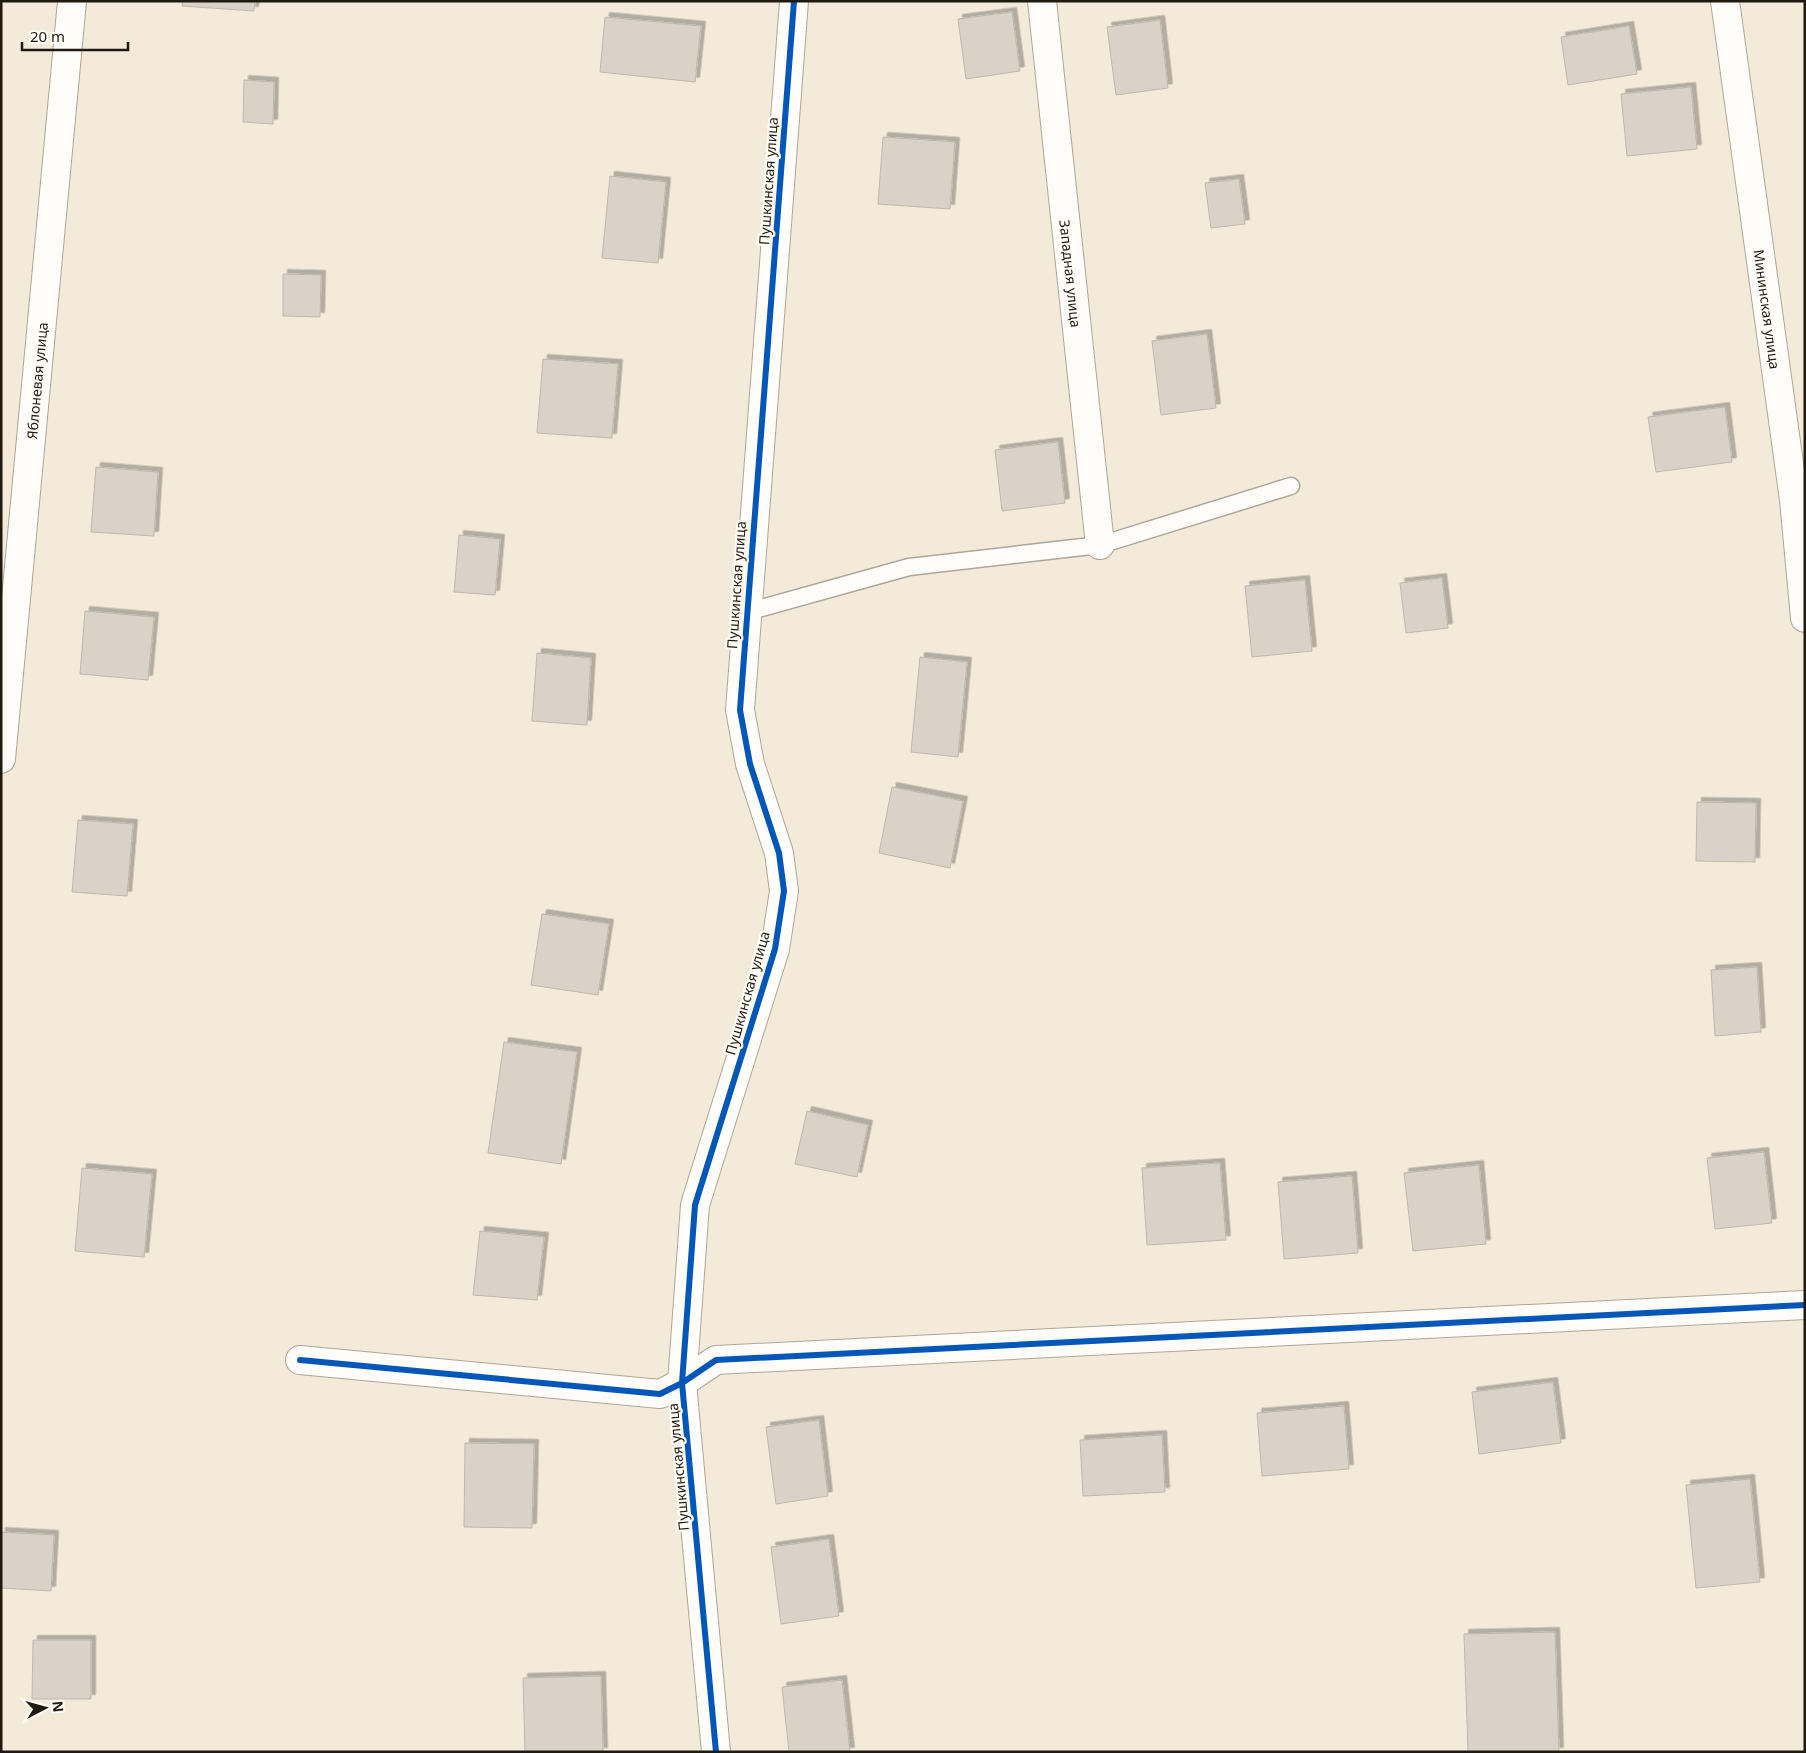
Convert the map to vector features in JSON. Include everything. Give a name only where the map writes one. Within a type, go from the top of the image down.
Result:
[{"type":"street","name":"Яблоневая улица","points":[[1,759],[72,1]]},
{"type":"street","name":"Пушкинская улица","points":[[716,1752],[682,1382],[695,1205],[775,949],[784,891],[778,853],[750,764],[740,710],[794,1]]},
{"type":"street","name":"Западная улица","points":[[1042,1],[1100,545]]},
{"type":"street","name":"Мининская улица","points":[[1725,1],[1794,500],[1805,618]]},
{"type":"street","points":[[300,1360],[660,1394],[716,1360],[1805,1305]]},
{"type":"lane","points":[[747,612],[909,567],[1100,545],[1291,486]]},
{"type":"building","points":[[183,1],[255,1],[254,11],[182,6]]},
{"type":"building","points":[[1012,12],[1020,71],[966,79],[958,19]]},
{"type":"building","points":[[605,17],[701,26],[695,82],[600,72]]},
{"type":"building","points":[[1160,20],[1168,88],[1116,95],[1107,27]]},
{"type":"building","points":[[1629,26],[1637,74],[1568,85],[1561,37]]},
{"type":"building","points":[[244,80],[274,82],[273,124],[243,122]]},
{"type":"building","points":[[1691,87],[1697,149],[1627,156],[1621,94]]},
{"type":"building","points":[[883,137],[955,142],[950,209],[878,204]]},
{"type":"building","points":[[610,176],[666,182],[658,263],[602,258]]},
{"type":"building","points":[[1239,179],[1245,224],[1211,228],[1205,183]]},
{"type":"building","points":[[283,274],[321,275],[320,317],[283,316]]},
{"type":"building","points":[[1207,334],[1216,408],[1161,415],[1152,341]]},
{"type":"building","points":[[543,359],[618,364],[612,438],[537,433]]},
{"type":"building","points":[[1725,407],[1732,462],[1656,472],[1648,417]]},
{"type":"building","points":[[1058,442],[1065,503],[1002,511],[995,450]]},
{"type":"building","points":[[96,467],[158,472],[154,536],[91,532]]},
{"type":"building","points":[[459,535],[500,539],[495,595],[454,592]]},
{"type":"building","points":[[1442,578],[1448,628],[1406,633],[1400,583]]},
{"type":"building","points":[[1305,580],[1312,651],[1252,657],[1245,586]]},
{"type":"building","points":[[85,611],[154,617],[148,680],[80,674]]},
{"type":"building","points":[[537,653],[591,658],[587,725],[532,721]]},
{"type":"building","points":[[920,657],[967,662],[958,757],[911,752]]},
{"type":"building","points":[[892,787],[963,801],[950,868],[879,853]]},
{"type":"building","points":[[1697,802],[1756,803],[1755,862],[1696,861]]},
{"type":"building","points":[[78,820],[133,824],[127,896],[72,892]]},
{"type":"building","points":[[542,914],[609,924],[598,995],[531,985]]},
{"type":"building","points":[[1757,967],[1761,1032],[1715,1036],[1711,970]]},
{"type":"building","points":[[504,1042],[577,1052],[561,1164],[488,1153]]},
{"type":"building","points":[[807,1111],[868,1125],[857,1177],[795,1164]]},
{"type":"building","points":[[1764,1152],[1772,1223],[1715,1229],[1707,1158]]},
{"type":"building","points":[[1220,1163],[1226,1240],[1147,1245],[1142,1168]]},
{"type":"building","points":[[1479,1165],[1486,1244],[1413,1251],[1404,1173]]},
{"type":"building","points":[[82,1168],[152,1174],[144,1257],[75,1251]]},
{"type":"building","points":[[1352,1176],[1358,1253],[1284,1259],[1278,1182]]},
{"type":"building","points":[[480,1231],[544,1237],[537,1300],[473,1295]]},
{"type":"building","points":[[1553,1382],[1561,1443],[1479,1454],[1472,1392]]},
{"type":"building","points":[[1344,1406],[1349,1469],[1262,1476],[1257,1413]]},
{"type":"building","points":[[819,1420],[828,1496],[776,1504],[766,1427]]},
{"type":"building","points":[[1162,1435],[1165,1492],[1083,1496],[1080,1440]]},
{"type":"building","points":[[465,1443],[534,1444],[532,1528],[464,1527]]},
{"type":"building","points":[[1750,1479],[1760,1582],[1696,1588],[1686,1485]]},
{"type":"building","points":[[1,1532],[54,1535],[51,1591],[1,1588]]},
{"type":"building","points":[[829,1539],[839,1616],[781,1624],[771,1547]]},
{"type":"building","points":[[1555,1632],[1559,1752],[1468,1752],[1464,1634]]},
{"type":"building","points":[[33,1640],[91,1640],[91,1699],[32,1699]]},
{"type":"building","points":[[601,1676],[603,1752],[525,1752],[523,1678]]},
{"type":"building","points":[[842,1680],[850,1752],[789,1752],[782,1687]]},
{"type":"cycle path","points":[[716,1752],[682,1383],[695,1205],[775,949],[784,891],[779,853],[750,764],[740,710],[794,1]]},
{"type":"cycle path","points":[[300,1360],[660,1394],[682,1383],[716,1360],[1805,1305]]}]
